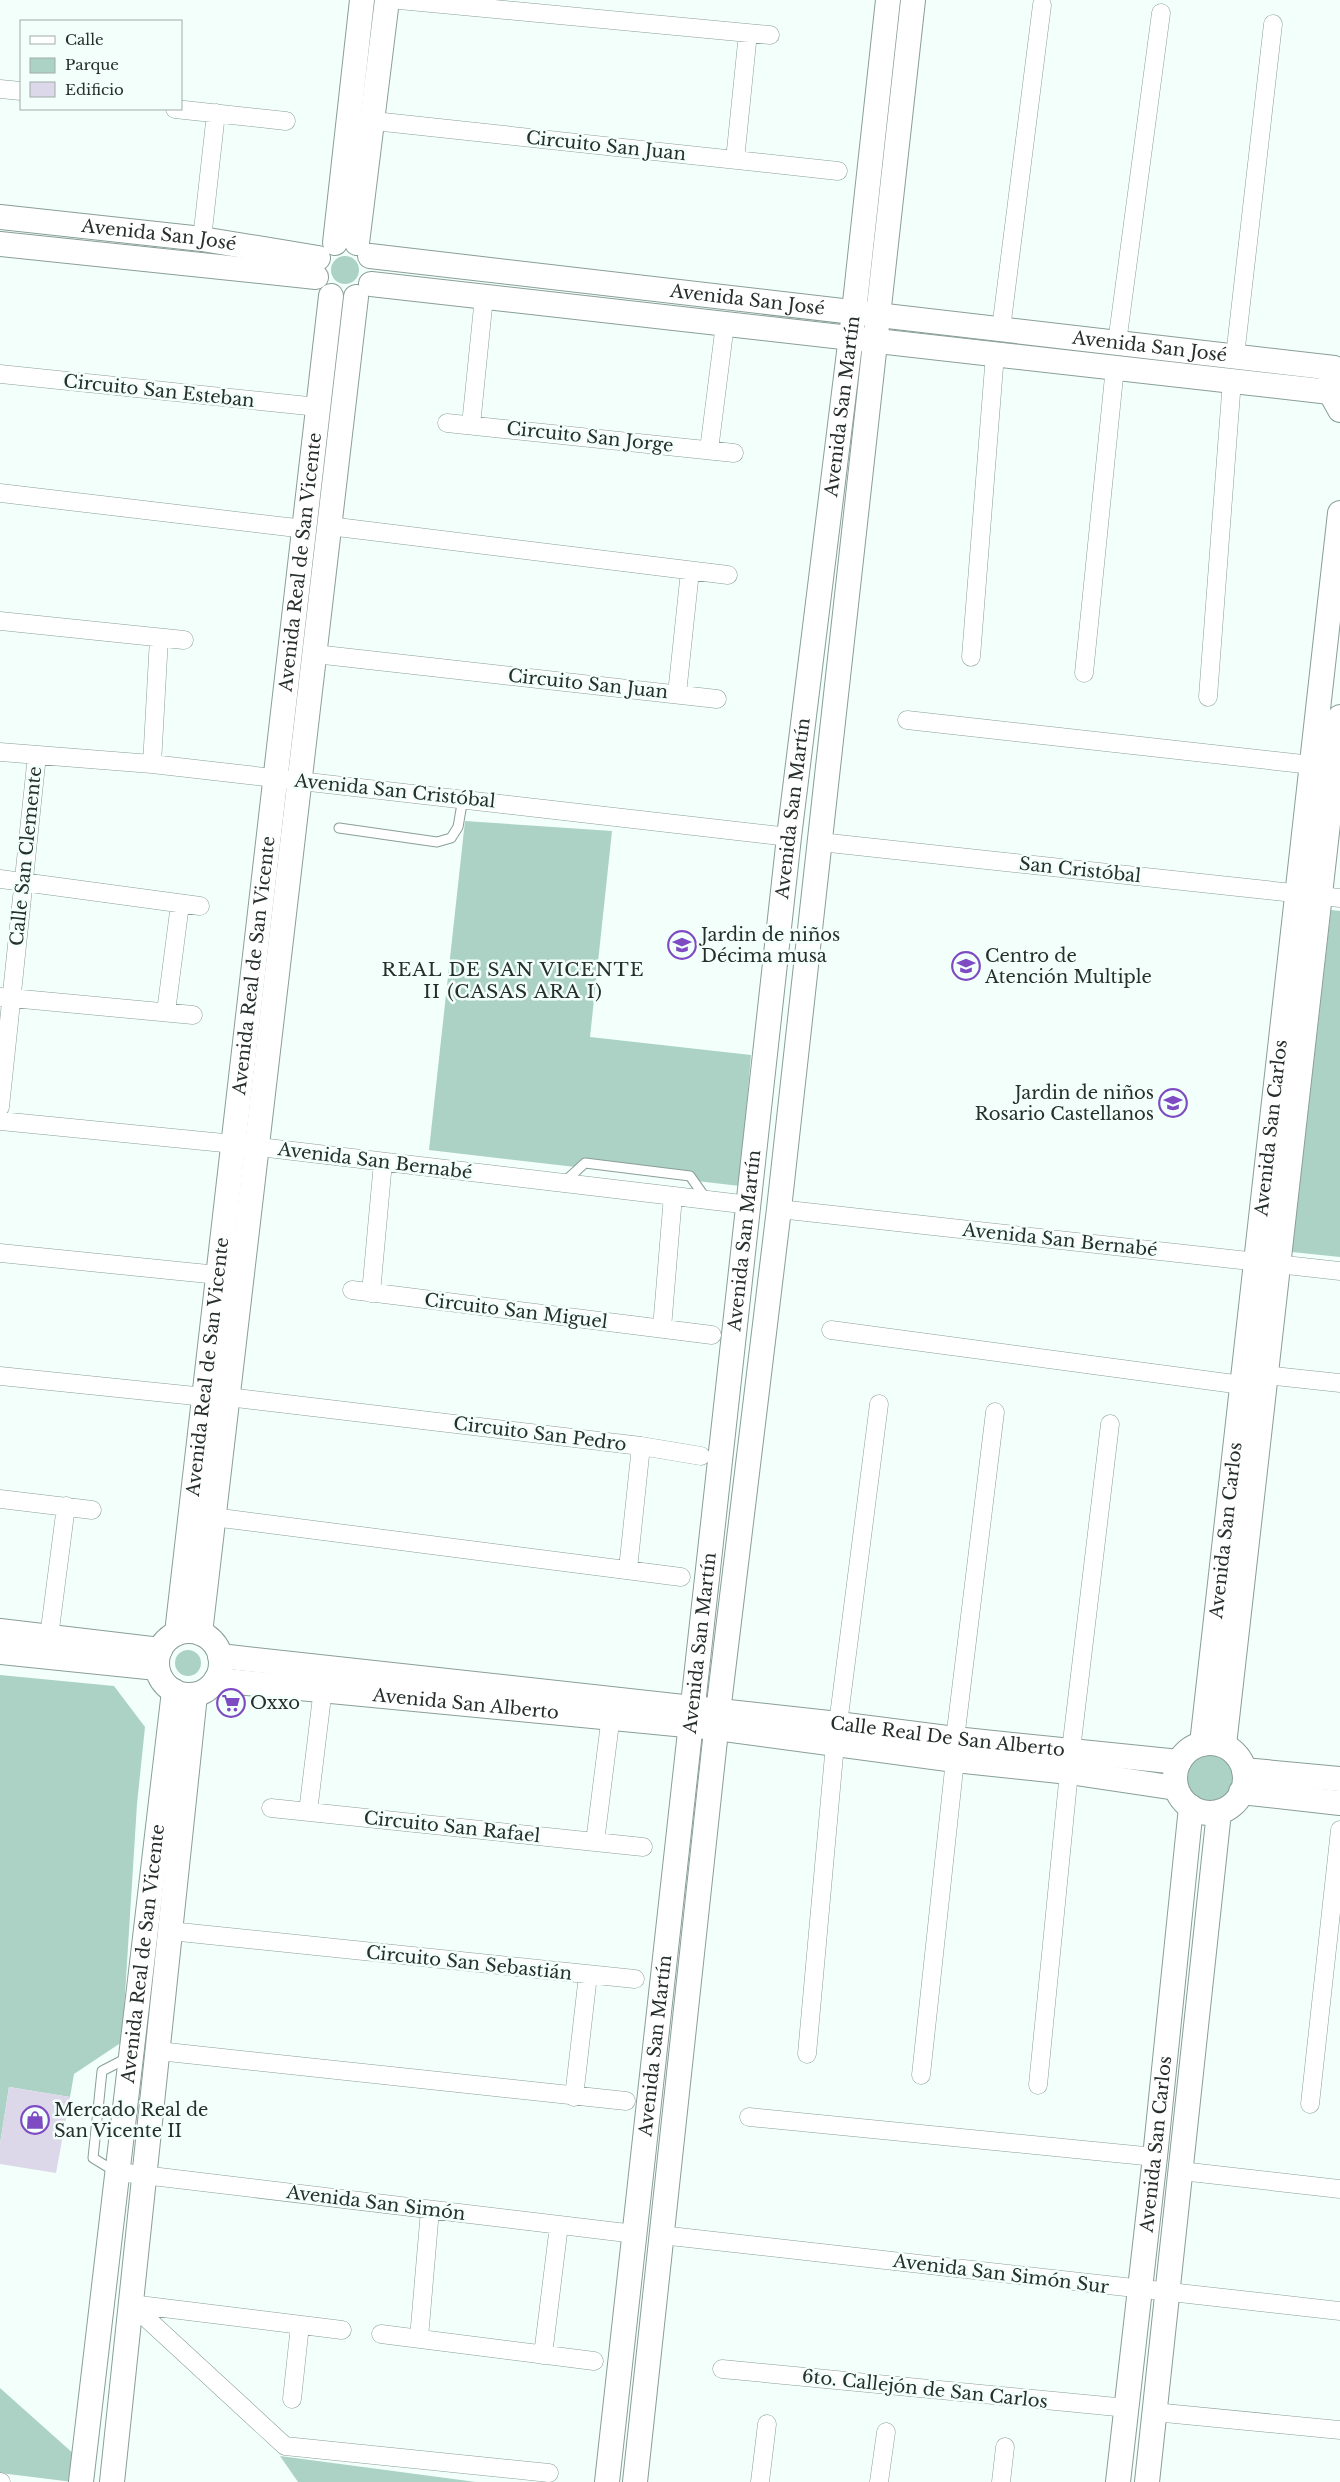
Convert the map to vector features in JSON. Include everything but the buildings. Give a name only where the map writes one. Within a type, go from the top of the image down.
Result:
[{"type":"street","points":[[339,255],[362,0]]},
{"type":"street","points":[[331,296],[320,287],[339,255],[374,121],[387,0]]},
{"type":"street","points":[[399,0],[770,35]]},
{"type":"street","name":"Avenida San Martín","points":[[607,2482],[750,1205],[789,837],[854,312],[888,0]]},
{"type":"street","name":"Avenida San Martín","points":[[635,2482],[717,1720],[780,1209],[914,0]]},
{"type":"street","points":[[1001,329],[1042,5]]},
{"type":"street","points":[[1117,343],[1161,13]]},
{"type":"street","points":[[1235,356],[1273,24]]},
{"type":"street","points":[[735,160],[748,33]]},
{"type":"street","points":[[0,89],[20,91]]},
{"type":"street","points":[[182,110],[286,121]]},
{"type":"street","points":[[202,239],[216,113]]},
{"type":"street","name":"Circuito San Juan","points":[[374,121],[838,171]]},
{"type":"street","name":"Avenida San José","points":[[0,217],[1235,356],[1337,364]]},
{"type":"street","name":"Avenida San José","points":[[0,244],[339,255]]},
{"type":"street","name":"Avenida Real de San Vicente","points":[[189,1633],[214,1517],[218,1275],[234,1144],[287,780],[315,654],[329,526],[363,291],[374,274],[339,255]]},
{"type":"street","name":"Avenida San José","points":[[331,296],[346,300],[363,291],[484,297],[1232,380],[1335,401]]},
{"type":"street","name":"Avenida Real de San Vicente","points":[[189,1633],[216,1397],[257,1147],[306,529],[331,296]]},
{"type":"street","points":[[471,425],[484,297]]},
{"type":"street","points":[[709,450],[725,324]]},
{"type":"street","points":[[971,657],[995,354]]},
{"type":"street","points":[[1335,401],[1330,380],[1337,364]]},
{"type":"street","points":[[1084,673],[1116,367]]},
{"type":"street","name":"Circuito San Esteban","points":[[0,374],[318,407]]},
{"type":"street","points":[[1208,697],[1232,380]]},
{"type":"street","name":"Circuito San Jorge","points":[[446,423],[734,453]]},
{"type":"street","points":[[0,493],[306,529]]},
{"type":"street","name":"Avenida San Carlos","points":[[1213,1744],[1242,1384],[1267,1263],[1319,895],[1329,767],[1340,513]]},
{"type":"street","points":[[329,526],[728,576]]},
{"type":"street","name":"Circuito San Juan","points":[[315,654],[677,694],[690,571]]},
{"type":"street","points":[[0,621],[184,640]]},
{"type":"street","points":[[152,764],[159,638]]},
{"type":"street","points":[[677,694],[717,698]]},
{"type":"street","name":"Avenida San Carlos","points":[[1329,767],[1340,716]]},
{"type":"street","points":[[907,720],[1329,767]]},
{"type":"street","name":"Avenida San Cristóbal","points":[[0,752],[152,764],[463,798],[789,837]]},
{"type":"street","name":"Calle San Clemente","points":[[0,1107],[6,998],[24,882],[37,755]]},
{"type":"street","name":"San Cristóbal","points":[[820,842],[1319,895]]},
{"type":"street","points":[[0,879],[200,906]]},
{"type":"street","points":[[166,1012],[180,904]]},
{"type":"street","points":[[6,998],[193,1015]]},
{"type":"street","name":"Avenida San Bernabé","points":[[0,1121],[234,1144],[750,1205]]},
{"type":"street","points":[[371,1294],[383,1162]]},
{"type":"street","points":[[662,1328],[672,1196]]},
{"type":"street","name":"Avenida San Bernabé","points":[[780,1209],[1340,1271]]},
{"type":"street","points":[[0,1253],[218,1275]]},
{"type":"street","name":"Avenida San Carlos","points":[[1213,1744],[1265,1375],[1267,1263]]},
{"type":"street","name":"Circuito San Miguel","points":[[352,1290],[371,1294],[712,1335]]},
{"type":"street","points":[[831,1330],[1242,1384]]},
{"type":"street","points":[[1265,1375],[1340,1383]]},
{"type":"street","name":"Circuito San Pedro","points":[[0,1376],[216,1397],[641,1446],[628,1569]]},
{"type":"street","points":[[807,2054],[837,1734],[879,1404]]},
{"type":"street","points":[[921,2075],[955,1750],[994,1412]]},
{"type":"street","points":[[1038,2085],[1070,1761],[1110,1424]]},
{"type":"street","points":[[641,1446],[700,1456]]},
{"type":"street","points":[[0,1499],[92,1510]]},
{"type":"street","points":[[49,1637],[66,1506]]},
{"type":"street","points":[[214,1517],[681,1577]]},
{"type":"street","points":[[0,1631],[49,1637],[159,1659]]},
{"type":"street","points":[[189,1633],[213,1642],[220,1656],[220,1672],[211,1687],[185,1693],[161,1678],[159,1659],[170,1637],[189,1633]]},
{"type":"street","points":[[0,1652],[159,1659]]},
{"type":"street","name":"Avenida San Alberto","points":[[220,1656],[324,1678],[717,1720]]},
{"type":"street","points":[[308,1812],[324,1678]]},
{"type":"street","name":"Avenida San Alberto","points":[[216,1680],[324,1678]]},
{"type":"street","name":"Avenida Real de San Vicente","points":[[112,2482],[170,1931],[185,1693]]},
{"type":"street","name":"Avenida Real de San Vicente","points":[[81,2482],[132,2056],[185,1693]]},
{"type":"street","points":[[595,1842],[612,1708]]},
{"type":"street","name":"Calle Real De San Alberto","points":[[717,1720],[955,1750],[1070,1761],[1179,1762]]},
{"type":"street","points":[[1213,1744],[1240,1760],[1243,1781],[1232,1804],[1218,1812],[1199,1811],[1191,1807],[1182,1798],[1176,1788],[1175,1775],[1179,1762],[1192,1747],[1213,1744]]},
{"type":"street","name":"Calle Real De San Alberto","points":[[1070,1761],[1176,1788]]},
{"type":"street","points":[[1243,1781],[1340,1779]]},
{"type":"street","points":[[1243,1781],[1340,1803]]},
{"type":"street","name":"Avenida San Carlos","points":[[1118,2482],[1155,2157],[1191,1807]]},
{"type":"street","name":"Circuito San Rafael","points":[[271,1808],[643,1847]]},
{"type":"street","name":"Avenida San Carlos","points":[[1147,2482],[1218,1812]]},
{"type":"street","points":[[1310,2104],[1340,1830]]},
{"type":"street","name":"Circuito San Sebastián","points":[[170,1931],[588,1976],[574,2096]]},
{"type":"street","points":[[588,1976],[635,1979]]},
{"type":"street","points":[[158,2051],[626,2101]]},
{"type":"street","points":[[749,2117],[1155,2157]]},
{"type":"street","points":[[1181,2171],[1340,2189]]},
{"type":"street","name":"Avenida San Simón","points":[[118,2172],[635,2234]]},
{"type":"street","points":[[420,2338],[430,2210]]},
{"type":"street","points":[[543,2354],[559,2225]]},
{"type":"street","name":"Avenida San Simón Sur","points":[[662,2235],[1140,2290],[1340,2310]]},
{"type":"street","points":[[131,2304],[342,2330]]},
{"type":"street","points":[[131,2304],[285,2446],[549,2473]]},
{"type":"street","points":[[292,2399],[300,2325]]},
{"type":"street","points":[[381,2334],[594,2362]]},
{"type":"street","name":"6to. Callejón de San Carlos","points":[[722,2369],[1127,2408]]},
{"type":"street","points":[[1154,2412],[1340,2430]]},
{"type":"street","points":[[760,2482],[767,2424]]},
{"type":"street","points":[[879,2482],[886,2432]]},
{"type":"street","points":[[1001,2482],[1005,2447]]},
{"type":"lane","points":[[339,828],[437,842],[451,838],[458,827],[463,798]]},
{"type":"lane","points":[[563,1183],[585,1163],[690,1176],[707,1200]]},
{"type":"green space","points":[[345,256],[355,260],[359,270],[355,280],[345,284],[335,280],[331,270],[335,260]]},
{"type":"green space","points":[[465,821],[612,831],[590,1037],[751,1055],[740,1186],[429,1150]]},
{"type":"green space","points":[[1331,910],[1340,911],[1340,1257],[1292,1252]]},
{"type":"green space","points":[[188,1650],[197,1654],[201,1663],[197,1672],[188,1676],[179,1672],[175,1663],[179,1654]]},
{"type":"green space","points":[[0,1675],[114,1686],[145,1727],[137,1804],[122,2042],[74,2074],[70,2097],[9,2087],[0,2144]]},
{"type":"green space","points":[[1205,1753],[1215,1753],[1228,1760],[1235,1773],[1235,1783],[1228,1796],[1215,1803],[1205,1803],[1196,1799],[1189,1792],[1185,1783],[1185,1773],[1189,1764],[1196,1757]]},
{"type":"green space","points":[[0,2388],[75,2455],[73,2482],[0,2473]]},
{"type":"green space","points":[[280,2456],[476,2482],[298,2482]]},
{"type":"place","name":"Jardin de niños Décima musa","points":[[682,945]]},
{"type":"place","name":"Centro de Atención Multiple","points":[[966,966]]},
{"type":"place","name":"Jardin de niños Rosario Castellanos","points":[[1173,1103]]},
{"type":"place","name":"Oxxo","points":[[231,1703]]},
{"type":"place","name":"Mercado Real de San Vicente II","points":[[35,2120]]},
{"type":"district","name":"REAL DE SAN VICENTE II (CASAS ARA I)","points":[[513,980]]}]
